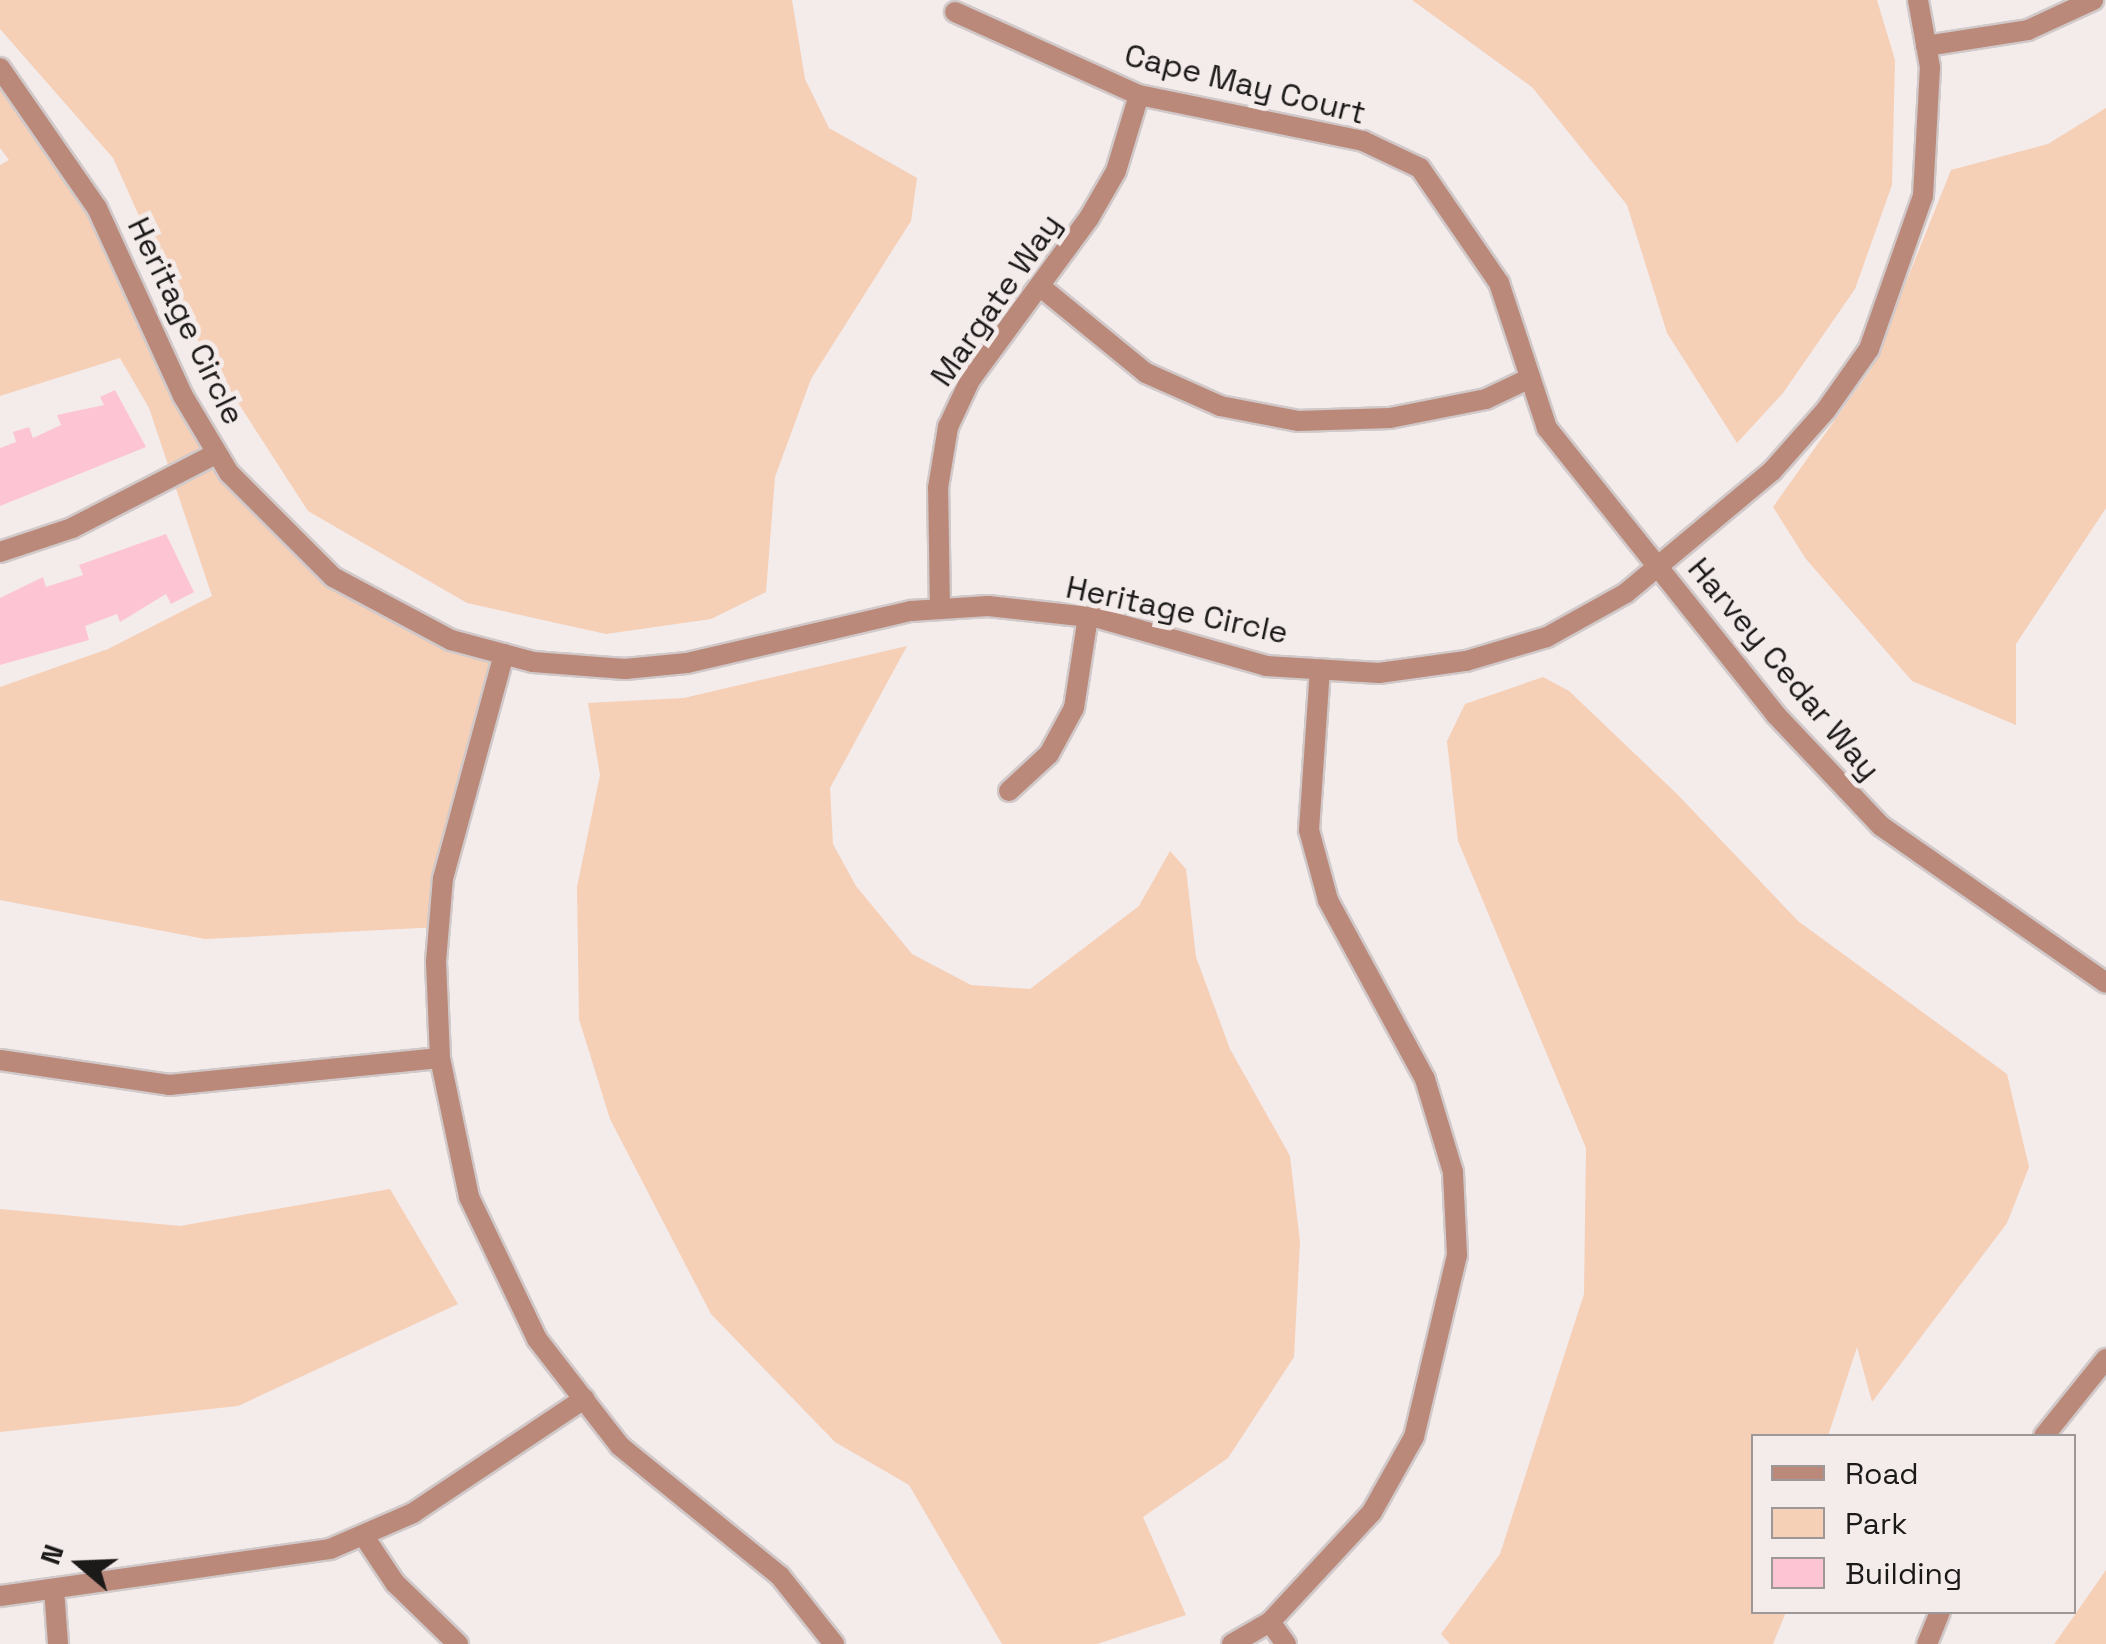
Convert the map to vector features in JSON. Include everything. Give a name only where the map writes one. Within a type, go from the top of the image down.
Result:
[{"type":"street","name":"Heritage Circle","points":[[0,68],[97,208],[217,452],[271,522],[333,576],[418,625],[504,654],[565,666],[687,663],[816,630],[940,609],[1088,616],[1266,666],[1378,673],[1466,661],[1547,637],[1659,567],[1772,471],[1869,350],[1923,196],[1931,130],[1926,46],[1918,0]]},
{"type":"street","points":[[1926,46],[2028,30],[2093,0]]},
{"type":"street","name":"Cape May Court","points":[[955,12],[1139,95],[1363,141],[1420,168],[1499,283],[1547,428],[1659,567]]},
{"type":"street","name":"Margate Way","points":[[940,609],[938,488],[948,427],[970,380],[1042,288],[1116,171],[1139,95]]},
{"type":"street","points":[[1042,288],[1146,373],[1220,406],[1298,422],[1390,418],[1486,399],[1530,378]]},
{"type":"street","points":[[0,552],[72,528],[217,452]]},
{"type":"street","name":"Harvey Cedar Way","points":[[1659,567],[1775,714],[1867,813],[2106,984]]},
{"type":"street","points":[[1009,791],[1048,754],[1074,708],[1088,616]]},
{"type":"street","points":[[504,654],[443,878],[440,1058],[468,1197],[538,1339],[620,1446],[780,1576],[834,1644]]},
{"type":"street","points":[[1232,1644],[1270,1622],[1372,1512],[1414,1437],[1457,1255],[1452,1172],[1424,1079],[1328,900],[1309,830],[1320,669]]},
{"type":"street","points":[[0,1060],[170,1084],[440,1058]]},
{"type":"street","points":[[2046,1434],[2106,1359]]},
{"type":"street","points":[[0,1596],[260,1563],[363,1535],[413,1514],[584,1399]]},
{"type":"street","points":[[363,1535],[394,1583],[458,1644]]},
{"type":"street","points":[[54,1589],[58,1644]]},
{"type":"street","points":[[1928,1644],[1939,1614]]},
{"type":"street","points":[[1270,1622],[1286,1644]]},
{"type":"green space","points":[[0,0],[792,0],[805,79],[829,128],[917,178],[911,221],[811,379],[775,477],[766,592],[711,619],[606,634],[467,603],[308,511],[189,327],[113,158],[0,29]]},
{"type":"green space","points":[[1412,0],[1877,0],[1895,60],[1892,185],[1855,289],[1783,393],[1737,443],[1667,333],[1627,205],[1532,87]]},
{"type":"green space","points":[[0,68],[42,120],[229,473],[333,577],[504,654],[439,927],[205,939],[0,900],[0,687],[108,649],[212,596],[149,408],[120,358],[0,396],[0,165],[9,160],[0,148]]},
{"type":"green space","points":[[2106,108],[2106,508],[2016,644],[2016,725],[1912,681],[1806,559],[1773,507],[1871,369],[1951,170],[2048,144]]},
{"type":"green space","points":[[907,646],[830,788],[833,844],[856,886],[912,954],[971,985],[1030,989],[1139,906],[1170,851],[1186,869],[1196,957],[1230,1049],[1290,1156],[1300,1242],[1294,1357],[1228,1458],[1143,1517],[1186,1615],[1097,1644],[1002,1644],[909,1485],[835,1442],[711,1314],[610,1119],[579,1019],[577,887],[600,775],[588,703],[684,698]]},
{"type":"green space","points":[[1543,677],[1569,691],[1677,794],[1798,921],[2007,1074],[2029,1167],[2007,1223],[1872,1402],[1857,1347],[1829,1434],[1751,1434],[1751,1614],[1785,1614],[1773,1644],[1450,1644],[1441,1634],[1500,1554],[1584,1294],[1586,1148],[1458,841],[1447,741],[1465,704]]},
{"type":"green space","points":[[390,1189],[458,1304],[238,1406],[0,1432],[0,1209],[180,1226]]},
{"type":"green space","points":[[2106,1570],[2106,1644],[2054,1644]]},
{"type":"building","points":[[115,390],[146,447],[0,506],[0,448],[16,442],[13,432],[29,427],[33,438],[61,425],[57,415],[104,405],[100,397]]},
{"type":"building","points":[[166,534],[194,592],[171,604],[166,594],[120,622],[117,614],[85,626],[89,640],[0,665],[0,598],[43,577],[46,587],[83,575],[79,565]]}]
